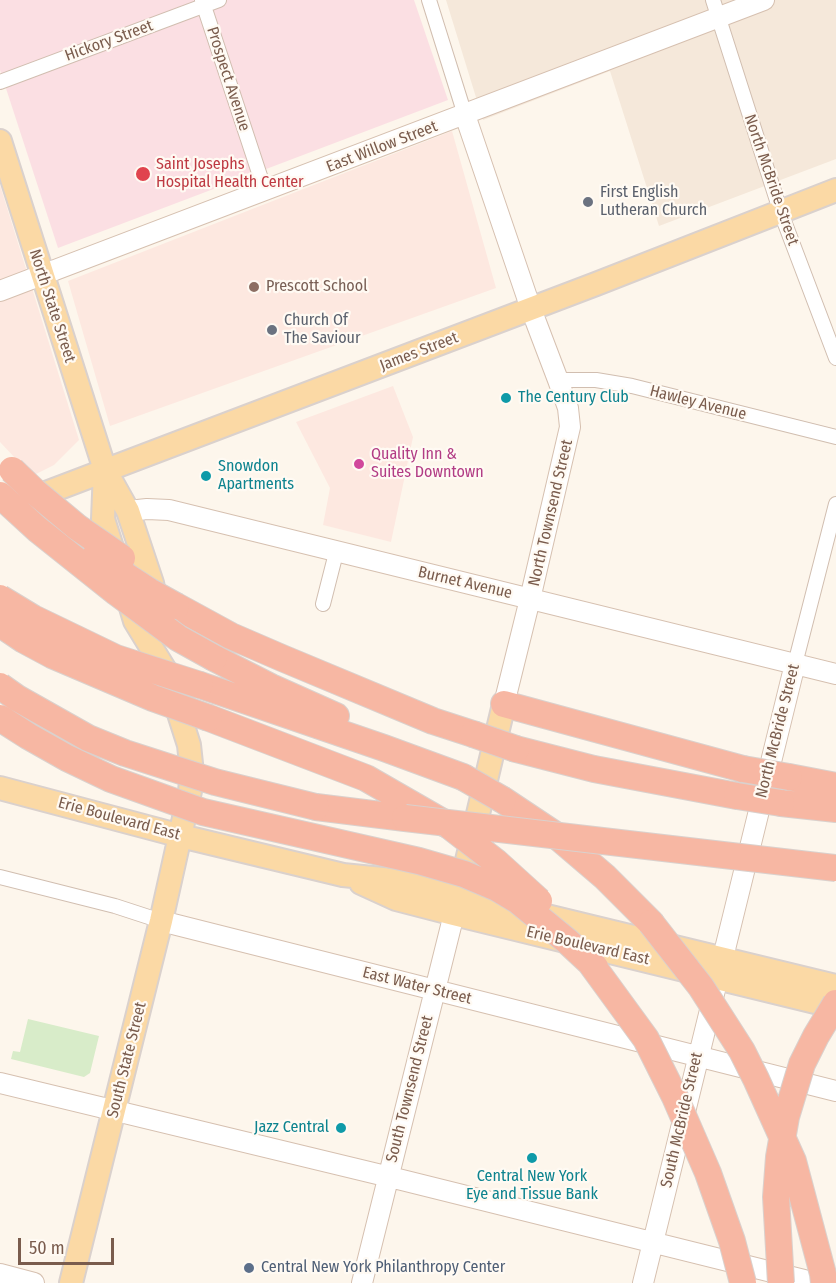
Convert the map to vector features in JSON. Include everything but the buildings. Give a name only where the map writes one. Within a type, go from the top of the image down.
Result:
[{"type":"highway","points":[[4,469],[16,495],[92,554],[149,591],[173,598],[231,636],[433,721],[516,748],[594,769],[737,796],[836,809]]},
{"type":"highway","points":[[0,495],[116,592],[178,638],[271,687],[385,738],[463,777],[557,836],[605,877],[651,923],[701,987],[742,1051],[793,1161],[824,1283]]},
{"type":"highway","points":[[0,598],[41,623],[116,658],[374,744],[463,777]]},
{"type":"highway","points":[[0,624],[52,655],[153,698],[366,778],[447,824],[496,862],[538,900],[595,967],[646,1039],[675,1097],[708,1173],[732,1241],[743,1283]]},
{"type":"highway","points":[[0,686],[88,738],[125,753],[214,782],[316,807]]},
{"type":"highway","points":[[0,704],[85,752],[171,783],[316,807],[836,868]]},
{"type":"highway","points":[[504,704],[744,769],[836,786]]},
{"type":"highway","points":[[0,718],[67,759],[111,779],[202,812],[419,861],[475,878],[517,900],[595,967]]},
{"type":"highway","points":[[781,1283],[776,1197],[779,1157],[786,1117],[802,1064],[816,1036],[836,1005]]},
{"type":"main road","name":"North State Street","points":[[0,141],[105,470],[128,511],[152,583],[159,615],[165,669],[192,761],[190,791],[181,836]]},
{"type":"main road","name":"James Street","points":[[0,510],[531,309],[836,190]]},
{"type":"main road","name":"North State Street","points":[[105,470],[104,519],[135,621],[165,669]]},
{"type":"main road","name":"North Townsend Street","points":[[456,905],[504,704]]},
{"type":"main road","name":"Erie Boulevard East","points":[[0,788],[181,836],[343,875],[396,899],[456,905],[719,968],[836,1005]]},
{"type":"main road","name":"South State Street","points":[[71,1283],[181,836]]},
{"type":"main road","name":"Erie Boulevard East","points":[[719,968],[836,986]]},
{"type":"street","name":"Hickory Street","points":[[0,82],[203,3],[219,0]]},
{"type":"street","name":"North Townsend Street","points":[[429,0],[465,115],[531,309],[568,408],[570,427],[531,599],[504,704]]},
{"type":"street","name":"East Willow Street","points":[[0,291],[465,115],[715,9],[764,0]]},
{"type":"street","name":"Prospect Avenue","points":[[203,3],[265,192]]},
{"type":"street","name":"North McBride Street","points":[[715,9],[781,213],[836,358]]},
{"type":"street","name":"Hawley Avenue","points":[[558,380],[596,380],[632,386],[836,437]]},
{"type":"street","name":"North McBride Street","points":[[719,968],[836,504]]},
{"type":"street","name":"Burnet Avenue","points":[[128,511],[169,510],[336,553],[836,674]]},
{"type":"street","points":[[323,604],[336,553]]},
{"type":"street","name":"East Water Street","points":[[0,877],[115,906],[161,921],[836,1091]]},
{"type":"street","name":"South Townsend Street","points":[[362,1283],[456,905]]},
{"type":"street","name":"South McBride Street","points":[[643,1283],[719,968]]},
{"type":"street","points":[[0,1083],[816,1283]]},
{"type":"street","points":[[0,1274],[34,1283]]},
{"type":"shaded area","name":"Saint Josephs Hospital Health Center","points":[[0,0],[414,0],[448,100],[58,248],[0,70]]},
{"type":"shaded area","points":[[446,0],[836,0],[836,159],[659,226],[610,71],[483,120]]},
{"type":"shaded area","points":[[452,131],[496,288],[110,426],[68,281]]},
{"type":"shaded area","points":[[0,185],[79,440],[54,465],[32,476],[0,442]]},
{"type":"shaded area","points":[[393,386],[413,437],[391,542],[323,525],[330,488],[296,422]]},
{"type":"green space","points":[[28,1019],[99,1036],[90,1073],[84,1077],[11,1059],[13,1051],[20,1052]]},
{"type":"place","name":"Saint Josephs Hospital Health Center","points":[[143,174]]},
{"type":"place","name":"First English Lutheran Church","points":[[588,202]]},
{"type":"place","name":"Prescott School","points":[[254,287]]},
{"type":"place","name":"Church Of The Saviour","points":[[272,330]]},
{"type":"place","name":"The Century Club","points":[[506,398]]},
{"type":"place","name":"Quality Inn & Suites Downtown","points":[[359,464]]},
{"type":"place","name":"Snowdon Apartments","points":[[206,476]]},
{"type":"place","name":"Jazz Central","points":[[341,1128]]},
{"type":"place","name":"Central New York Eye and Tissue Bank","points":[[532,1158]]},
{"type":"place","name":"Central New York Philanthropy Center","points":[[249,1268]]}]
